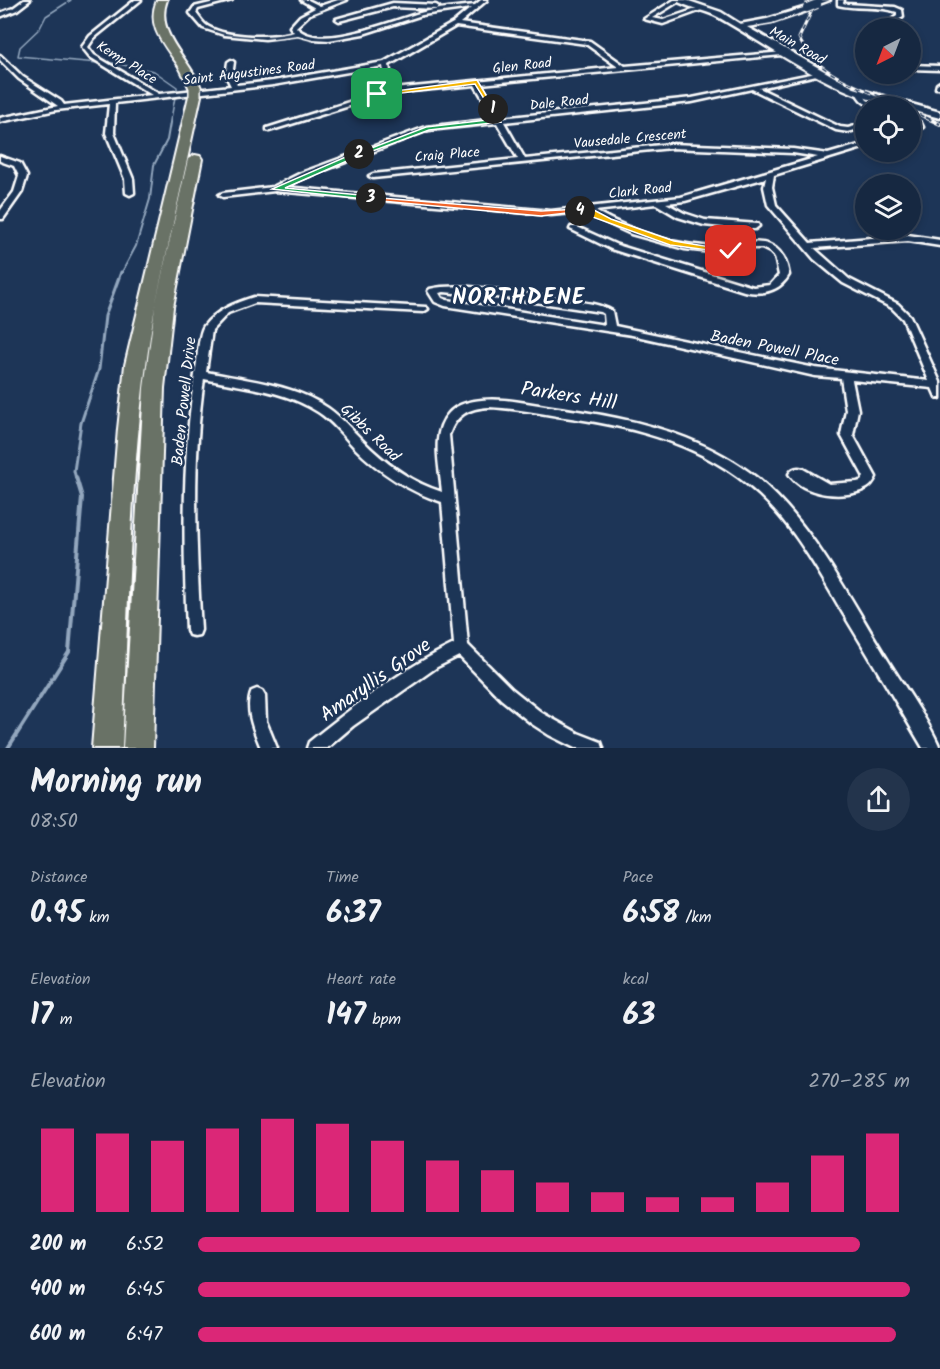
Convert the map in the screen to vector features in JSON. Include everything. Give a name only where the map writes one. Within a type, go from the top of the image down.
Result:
[{"type":"highway","points":[[138,748],[148,502],[159,336],[203,89],[160,30],[156,12],[162,0]]},
{"type":"highway","points":[[173,0],[168,20],[184,44]]},
{"type":"highway","points":[[107,748],[127,441],[135,365],[149,293],[203,89]]},
{"type":"main road","name":"Main Road","points":[[678,0],[704,8],[740,26],[782,53],[864,96]]},
{"type":"main road","points":[[740,26],[769,21],[826,0]]},
{"type":"main road","name":"Main Road","points":[[921,110],[940,115]]},
{"type":"street","points":[[0,15],[12,11],[27,0]]},
{"type":"street","name":"Kemp Place","points":[[138,0],[92,37],[85,47],[92,56],[158,96]]},
{"type":"street","points":[[229,0],[196,8],[193,13],[205,27],[214,30],[278,38],[298,33],[319,37],[358,33],[418,15],[477,6]]},
{"type":"street","points":[[304,0],[320,8]]},
{"type":"street","points":[[298,33],[293,27],[296,22],[320,8],[344,0]]},
{"type":"street","name":"Saint Augustines Road","points":[[0,120],[62,107],[235,87],[386,64],[455,24],[484,0]]},
{"type":"street","points":[[678,0],[647,19],[663,22],[704,8]]},
{"type":"street","points":[[841,0],[840,4],[851,7],[882,7],[900,11],[900,16],[897,18]]},
{"type":"street","points":[[339,19],[393,5],[452,9]]},
{"type":"street","points":[[455,24],[588,42],[623,68]]},
{"type":"street","name":"Glen Road","points":[[269,129],[390,91],[782,53]]},
{"type":"street","points":[[0,57],[21,78],[59,102],[62,107]]},
{"type":"street","points":[[231,62],[229,76],[235,87]]},
{"type":"street","points":[[386,64],[390,91]]},
{"type":"street","points":[[921,67],[940,68]]},
{"type":"street","name":"Dale Road","points":[[276,189],[304,175],[420,130],[692,100],[819,73]]},
{"type":"street","points":[[477,82],[523,161]]},
{"type":"street","points":[[752,87],[838,129],[855,128]]},
{"type":"street","points":[[112,102],[110,134],[129,180],[130,193]]},
{"type":"street","name":"Vausedale Crescent","points":[[523,161],[671,146],[808,152],[827,156],[855,148]]},
{"type":"street","name":"Clark Road","points":[[223,195],[276,189],[541,213],[587,210],[693,197],[827,156]]},
{"type":"street","points":[[0,158],[17,165],[23,176],[18,192],[0,217]]},
{"type":"street","name":"Craig Place","points":[[373,176],[523,161]]},
{"type":"street","points":[[770,174],[768,187],[772,205],[825,265],[846,281],[901,311],[911,325],[938,389]]},
{"type":"street","points":[[658,202],[682,216],[706,224],[755,226]]},
{"type":"street","points":[[574,229],[636,255],[747,289],[768,290],[778,284],[784,275],[779,257],[765,247],[751,246],[726,251],[683,246],[633,230],[587,210]]},
{"type":"street","points":[[807,246],[908,238],[940,243]]},
{"type":"street","name":"Baden Powell Place","points":[[610,328],[609,313],[604,310],[445,289],[433,291],[438,300],[445,303],[610,328],[775,365],[938,389]]},
{"type":"street","name":"Baden Powell Drive","points":[[194,630],[190,534],[196,399],[202,375],[207,329],[225,311],[245,302],[281,300],[423,309]]},
{"type":"street","name":"Gibbs Road","points":[[202,375],[291,396],[317,406],[334,418],[397,479],[424,492],[447,498]]},
{"type":"street","points":[[827,489],[837,491],[858,487],[865,484],[870,477],[847,435],[852,410],[846,377]]},
{"type":"street","name":"Parkers Hill","points":[[461,648],[443,446],[446,424],[459,411],[476,403],[511,405],[624,423],[668,435],[716,457],[748,477],[801,537],[932,748]]},
{"type":"street","points":[[461,648],[535,719],[553,732],[595,748]]},
{"type":"street","name":"Amaryllis Grove","points":[[319,747],[348,721],[432,662],[461,648]]},
{"type":"street","points":[[257,696],[258,721],[268,748]]},
{"type":"waterway","points":[[71,0],[46,16],[40,28],[20,47],[18,56],[98,63]]},
{"type":"waterway","points":[[112,63],[154,71],[177,87],[177,91]]},
{"type":"waterway","points":[[171,119],[175,97]]},
{"type":"waterway","points":[[121,274],[136,246],[150,199],[154,165],[167,140],[171,117]]},
{"type":"waterway","points":[[76,479],[74,471],[81,423],[99,369],[105,316],[121,272]]},
{"type":"waterway","points":[[8,748],[69,652],[82,497],[76,477]]},
{"type":"railway","points":[[806,0],[812,10],[799,38],[807,51],[830,72],[880,96]]},
{"type":"railway","points":[[921,116],[928,119]]},
{"type":"railway","points":[[925,117],[940,124]]},
{"type":"district","name":"NORTHDENE","points":[[519,296]]},
{"type":"route","points":[[377,94],[477,82],[499,120],[420,130],[304,175],[276,189],[541,213],[587,210],[608,221],[673,244],[731,251]]}]
